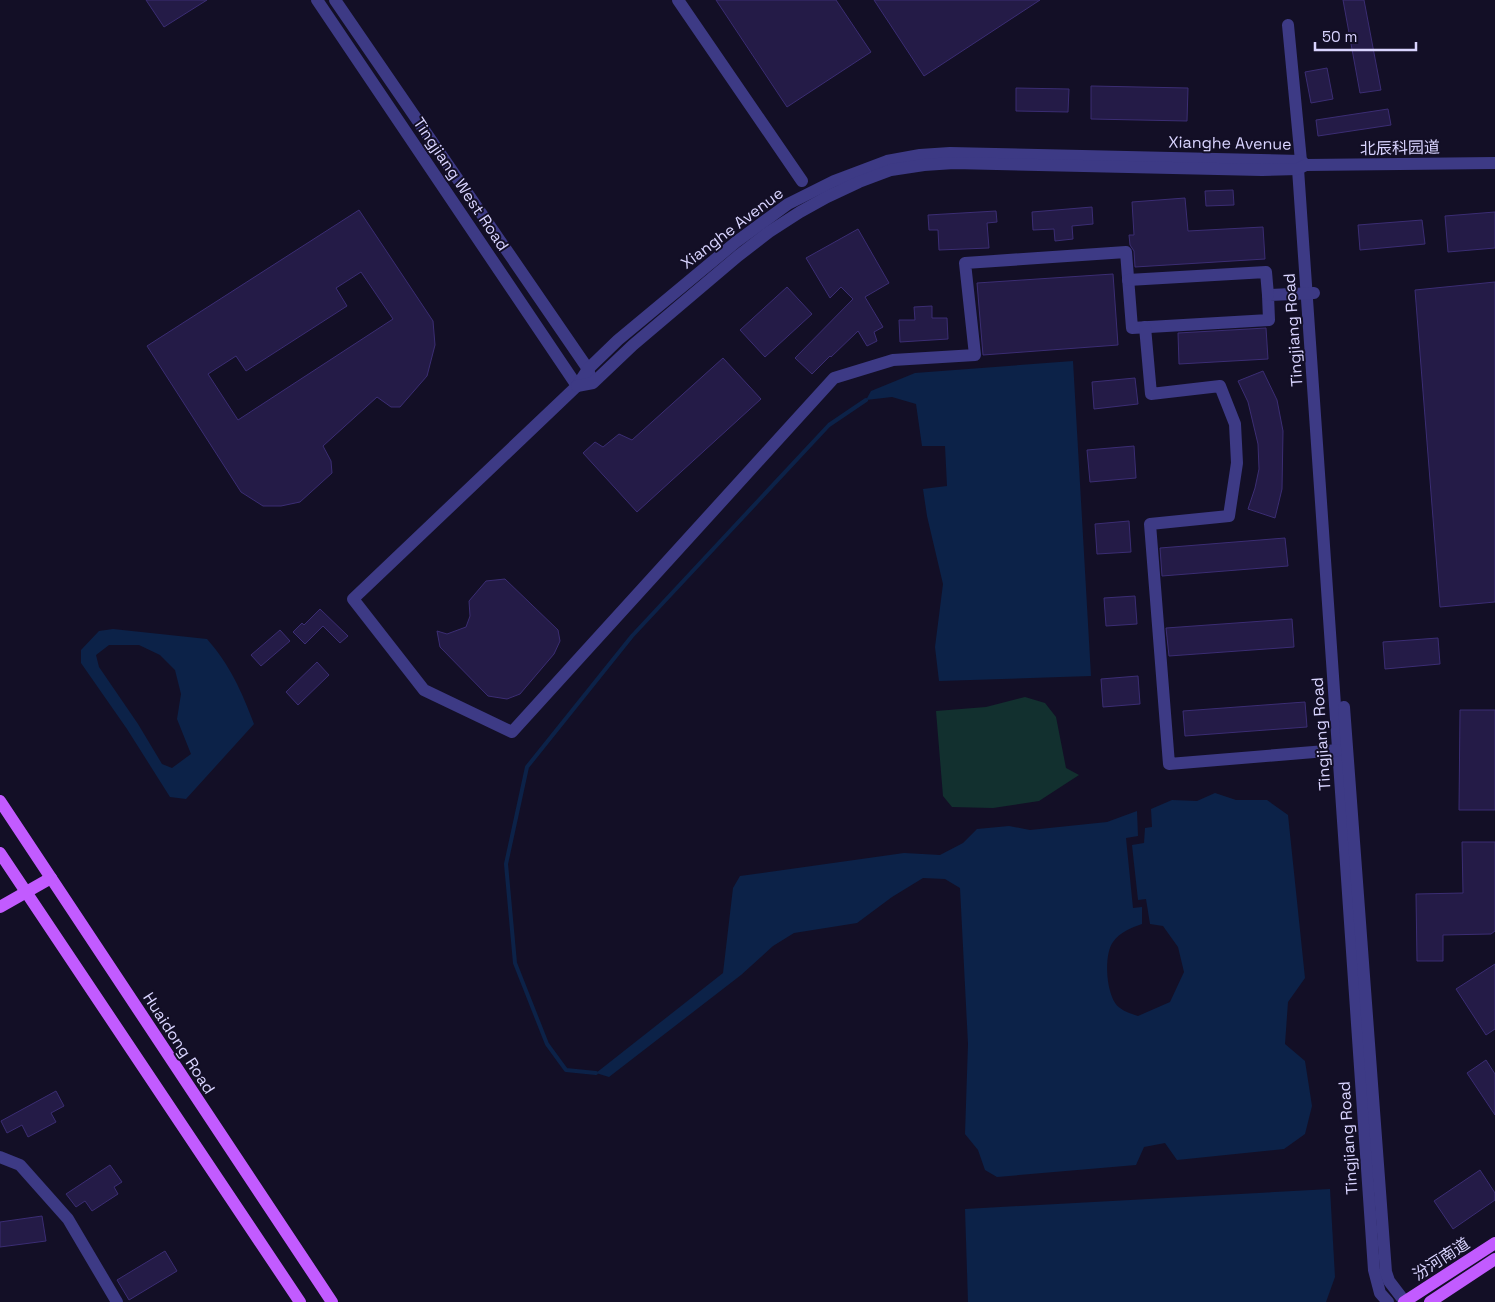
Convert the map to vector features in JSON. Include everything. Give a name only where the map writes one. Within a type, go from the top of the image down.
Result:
[{"type":"main road","name":"Huaidong Road","points":[[0,801],[332,1302]]},
{"type":"main road","points":[[0,853],[300,1302]]},
{"type":"main road","points":[[0,907],[51,878]]},
{"type":"main road","name":"汾河南道","points":[[1405,1302],[1495,1243]]},
{"type":"main road","name":"汾河南道","points":[[1430,1302],[1495,1260]]},
{"type":"street","name":"Tingjiang West Road","points":[[317,0],[577,386]]},
{"type":"street","name":"Tingjiang West Road","points":[[335,0],[588,368],[593,383]]},
{"type":"street","points":[[678,0],[802,181]]},
{"type":"street","name":"Tingjiang Road","points":[[1288,25],[1302,165],[1338,750],[1374,1270],[1380,1293],[1388,1302]]},
{"type":"street","name":"Xianghe Avenue","points":[[1128,280],[1126,252],[965,263],[975,355],[893,360],[834,378],[512,732],[424,690],[353,598],[577,386],[588,368],[687,282],[736,242],[788,204],[834,181],[887,161],[920,155],[950,153],[1302,165]]},
{"type":"street","name":"Xianghe Avenue","points":[[593,383],[633,345],[770,232],[827,196],[891,170],[954,163],[1254,170],[1302,165]]},
{"type":"street","name":"北辰科园道","points":[[1302,165],[1495,163]]},
{"type":"street","points":[[1266,272],[1268,295],[1270,320],[1132,328],[1128,280],[1266,272]]},
{"type":"street","points":[[1268,295],[1310,293]]},
{"type":"street","name":"Tingjiang Road","points":[[1310,293],[1386,1272],[1389,1281],[1405,1302]]},
{"type":"street","points":[[1145,327],[1151,394],[1220,386],[1235,424],[1237,453],[1229,516],[1150,524],[1169,764],[1338,750]]},
{"type":"street","points":[[577,386],[593,383]]},
{"type":"street","points":[[0,1157],[20,1165],[68,1219],[117,1302]]},
{"type":"green space","points":[[1025,697],[1045,703],[1056,717],[1066,768],[1079,775],[1039,801],[993,808],[952,807],[943,796],[936,711],[986,707]]},
{"type":"water","points":[[1073,361],[1091,676],[939,681],[935,647],[943,584],[927,516],[923,489],[947,486],[945,446],[922,446],[916,404],[892,397],[866,400],[871,391],[915,373]]},
{"type":"water","points":[[113,629],[207,639],[235,679],[254,724],[186,799],[170,797],[127,729],[81,663],[81,650],[99,631]],"holes":[[[109,645],[139,645],[160,655],[175,670],[181,694],[177,719],[191,754],[172,768],[162,764],[138,724],[99,667],[96,655]]]},
{"type":"water","points":[[1215,793],[1236,800],[1267,800],[1288,815],[1305,978],[1288,1002],[1285,1044],[1305,1061],[1312,1106],[1305,1134],[1284,1149],[1177,1160],[1165,1143],[1144,1147],[1136,1165],[997,1177],[985,1170],[978,1150],[965,1134],[968,1044],[960,888],[945,879],[923,878],[892,897],[857,923],[794,933],[773,946],[741,975],[609,1077],[596,1073],[723,973],[733,888],[740,876],[904,853],[940,855],[963,843],[977,829],[1009,826],[1030,830],[1107,822],[1137,811],[1138,836],[1126,838],[1133,908],[1142,907],[1142,924],[1122,933],[1113,942],[1107,966],[1109,987],[1115,1003],[1120,1008],[1138,1016],[1170,1002],[1184,972],[1178,947],[1163,926],[1150,924],[1146,899],[1138,900],[1132,845],[1144,843],[1145,828],[1152,827],[1151,809],[1172,800],[1197,801]]},
{"type":"water","points":[[1330,1189],[1335,1277],[1326,1302],[968,1302],[965,1209]]},
{"type":"building","points":[[146,0],[207,0],[164,27]]},
{"type":"building","points":[[716,0],[836,0],[871,52],[787,107]]},
{"type":"building","points":[[874,0],[1040,0],[924,76]]},
{"type":"building","points":[[1343,0],[1364,0],[1381,90],[1360,93]]},
{"type":"building","points":[[1327,68],[1333,99],[1311,103],[1305,72]]},
{"type":"building","points":[[1091,86],[1188,88],[1187,121],[1091,119]]},
{"type":"building","points":[[1016,88],[1069,89],[1068,112],[1016,111]]},
{"type":"building","points":[[1388,109],[1391,125],[1318,136],[1316,120]]},
{"type":"building","points":[[1233,190],[1234,205],[1206,206],[1205,191]]},
{"type":"building","points":[[1185,198],[1188,231],[1263,227],[1265,259],[1135,267],[1134,251],[1130,245],[1129,235],[1134,235],[1132,202]]},
{"type":"building","points":[[1092,207],[1093,224],[1072,226],[1073,239],[1055,241],[1054,229],[1033,230],[1032,212]]},
{"type":"building","points":[[359,210],[433,321],[435,345],[427,376],[400,407],[391,407],[377,397],[323,446],[331,461],[332,473],[300,502],[281,506],[263,506],[241,492],[147,346]],"holes":[[[361,272],[393,319],[238,420],[208,374],[236,356],[246,371],[347,306],[336,288]]]},
{"type":"building","points":[[996,211],[997,222],[987,223],[989,248],[939,250],[938,230],[929,230],[928,215]]},
{"type":"building","points":[[1495,212],[1495,248],[1448,252],[1445,216]]},
{"type":"building","points":[[1422,220],[1425,244],[1360,250],[1358,225]]},
{"type":"building","points":[[858,229],[889,283],[865,297],[883,327],[874,332],[877,341],[867,346],[858,331],[812,374],[795,358],[853,299],[841,287],[830,298],[806,258]]},
{"type":"building","points":[[1113,274],[1118,345],[983,355],[977,283]]},
{"type":"building","points":[[1495,282],[1495,602],[1440,607],[1415,290]]},
{"type":"building","points":[[787,287],[812,314],[765,357],[740,330]]},
{"type":"building","points":[[932,306],[932,318],[947,318],[948,339],[900,342],[899,320],[915,320],[914,307]]},
{"type":"building","points":[[1266,328],[1268,359],[1179,364],[1178,333]]},
{"type":"building","points":[[723,358],[761,399],[637,512],[583,453],[595,442],[603,447],[619,434],[632,440]]},
{"type":"building","points":[[1263,371],[1277,400],[1283,431],[1282,489],[1275,518],[1248,509],[1259,469],[1258,444],[1248,402],[1238,381]]},
{"type":"building","points":[[1135,378],[1138,404],[1094,409],[1092,382]]},
{"type":"building","points":[[1134,446],[1136,478],[1090,482],[1087,450]]},
{"type":"building","points":[[1129,521],[1131,552],[1097,554],[1095,524]]},
{"type":"building","points":[[1285,538],[1288,566],[1162,576],[1160,548]]},
{"type":"building","points":[[505,579],[558,630],[560,641],[554,654],[520,694],[507,699],[488,696],[440,647],[437,631],[447,634],[466,627],[470,616],[469,601],[486,581]]},
{"type":"building","points":[[1135,596],[1137,624],[1106,626],[1104,598]]},
{"type":"building","points":[[320,609],[348,636],[340,643],[323,626],[305,644],[293,632],[302,623],[304,625]]},
{"type":"building","points":[[1292,619],[1294,647],[1169,656],[1166,628]]},
{"type":"building","points":[[280,630],[290,641],[261,666],[251,655]]},
{"type":"building","points":[[1438,638],[1440,664],[1385,669],[1383,642]]},
{"type":"building","points":[[317,662],[329,675],[298,705],[286,692]]},
{"type":"building","points":[[1138,676],[1140,704],[1103,707],[1101,679]]},
{"type":"building","points":[[1305,702],[1307,727],[1185,736],[1183,711]]},
{"type":"building","points":[[1460,710],[1495,710],[1495,810],[1459,810]]},
{"type":"building","points":[[1462,842],[1495,842],[1495,931],[1491,934],[1443,935],[1443,961],[1417,961],[1416,894],[1463,893]]},
{"type":"building","points":[[1495,964],[1495,1029],[1486,1035],[1456,989]]},
{"type":"building","points":[[1486,1060],[1495,1074],[1495,1115],[1467,1073]]},
{"type":"building","points":[[56,1091],[64,1106],[51,1113],[56,1122],[28,1137],[22,1125],[7,1133],[1,1121]]},
{"type":"building","points":[[110,1165],[122,1182],[114,1187],[118,1194],[92,1211],[85,1201],[76,1207],[66,1194]]},
{"type":"building","points":[[1480,1170],[1495,1193],[1495,1200],[1453,1229],[1434,1201]]},
{"type":"building","points":[[42,1216],[46,1241],[0,1247],[0,1222]]},
{"type":"building","points":[[165,1251],[177,1271],[129,1300],[117,1280]]},
{"type":"waterway","points":[[596,1073],[566,1070],[547,1044],[515,963],[506,864],[527,767],[632,636],[829,425],[866,400]]}]
